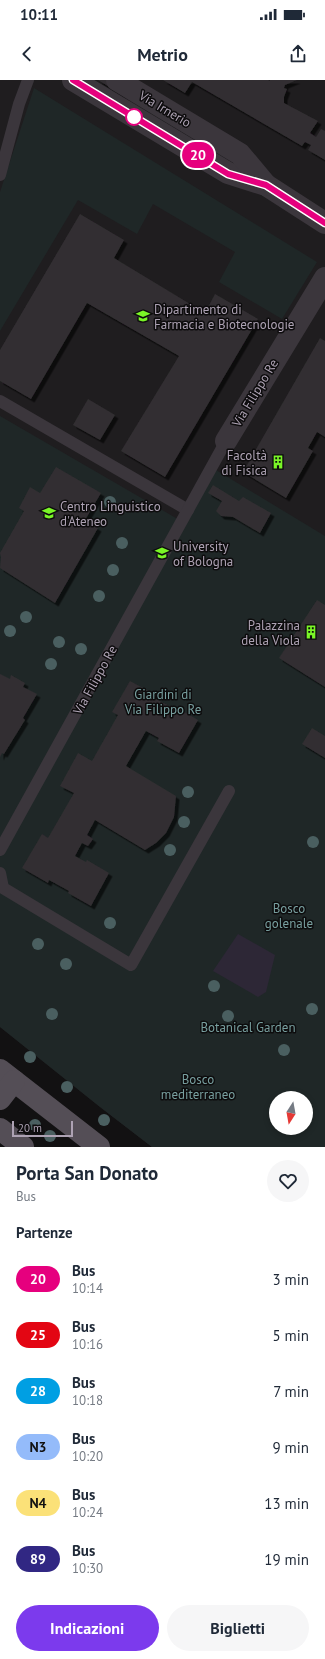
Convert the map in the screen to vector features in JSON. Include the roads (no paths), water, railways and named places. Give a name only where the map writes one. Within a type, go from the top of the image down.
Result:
[{"type":"main road","points":[[0,1098],[7,1075],[99,1147]]},
{"type":"main road","points":[[0,1129],[23,1147]]},
{"type":"street","name":"Via Irnerio","points":[[73,80],[228,174],[266,185],[325,223]]},
{"type":"street","name":"Via Irnerio","points":[[117,80],[240,154],[266,185]]},
{"type":"street","name":"Via Filippo Re","points":[[226,441],[325,278]]},
{"type":"lane","points":[[0,175],[28,80]]},
{"type":"lane","points":[[0,400],[188,510]]},
{"type":"lane","name":"Via Filippo Re","points":[[0,850],[226,441]]},
{"type":"lane","points":[[0,873],[3,888],[131,965],[229,791]]},
{"type":"place","name":"Dipartimento di Farmacia e Biotecnologie","points":[[143,316]]},
{"type":"place","name":"Facoltà di Fisica","points":[[278,462]]},
{"type":"place","name":"Centro Linguistico d'Ateneo","points":[[49,513]]},
{"type":"place","name":"University of Bologna","points":[[162,553]]},
{"type":"place","name":"Palazzina della Viola","points":[[311,632]]},
{"type":"park label","name":"Giardini di Via Filippo Re","points":[[163,702]]},
{"type":"park label","name":"Bosco golenale","points":[[289,916]]},
{"type":"park label","name":"Botanical Garden","points":[[248,1027]]},
{"type":"park label","name":"Bosco mediterraneo","points":[[198,1086]]}]
